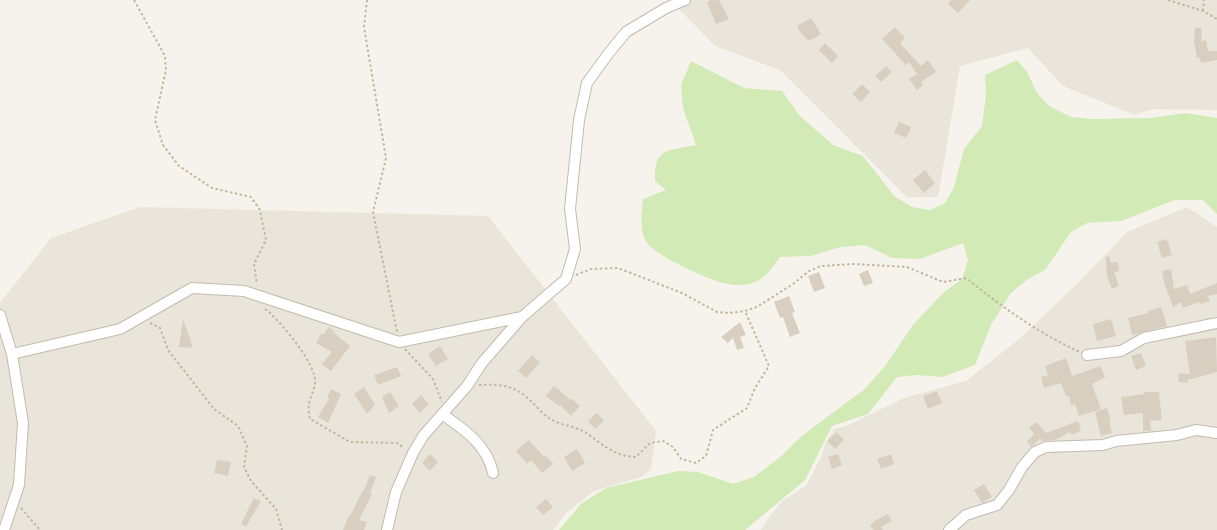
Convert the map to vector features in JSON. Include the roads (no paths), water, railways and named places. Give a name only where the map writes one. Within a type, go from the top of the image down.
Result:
[{"type":"street","points":[[387,530],[396,492],[413,453],[423,436],[467,386],[482,363],[522,317],[566,279],[575,249],[570,209],[579,120],[587,83],[626,32],[666,8],[685,0]]},
{"type":"street","points":[[12,354],[120,329],[192,288],[244,291],[399,342],[522,317]]},
{"type":"street","points":[[0,315],[12,354],[22,423],[19,485],[4,530]]},
{"type":"street","points":[[1086,355],[1121,351],[1144,338],[1217,323]]},
{"type":"street","points":[[442,414],[470,434],[490,460],[493,473]]},
{"type":"street","points":[[949,530],[966,515],[997,505],[1010,490],[1022,467],[1035,452],[1046,447],[1103,445],[1116,441],[1177,435],[1196,430],[1217,433]]}]
